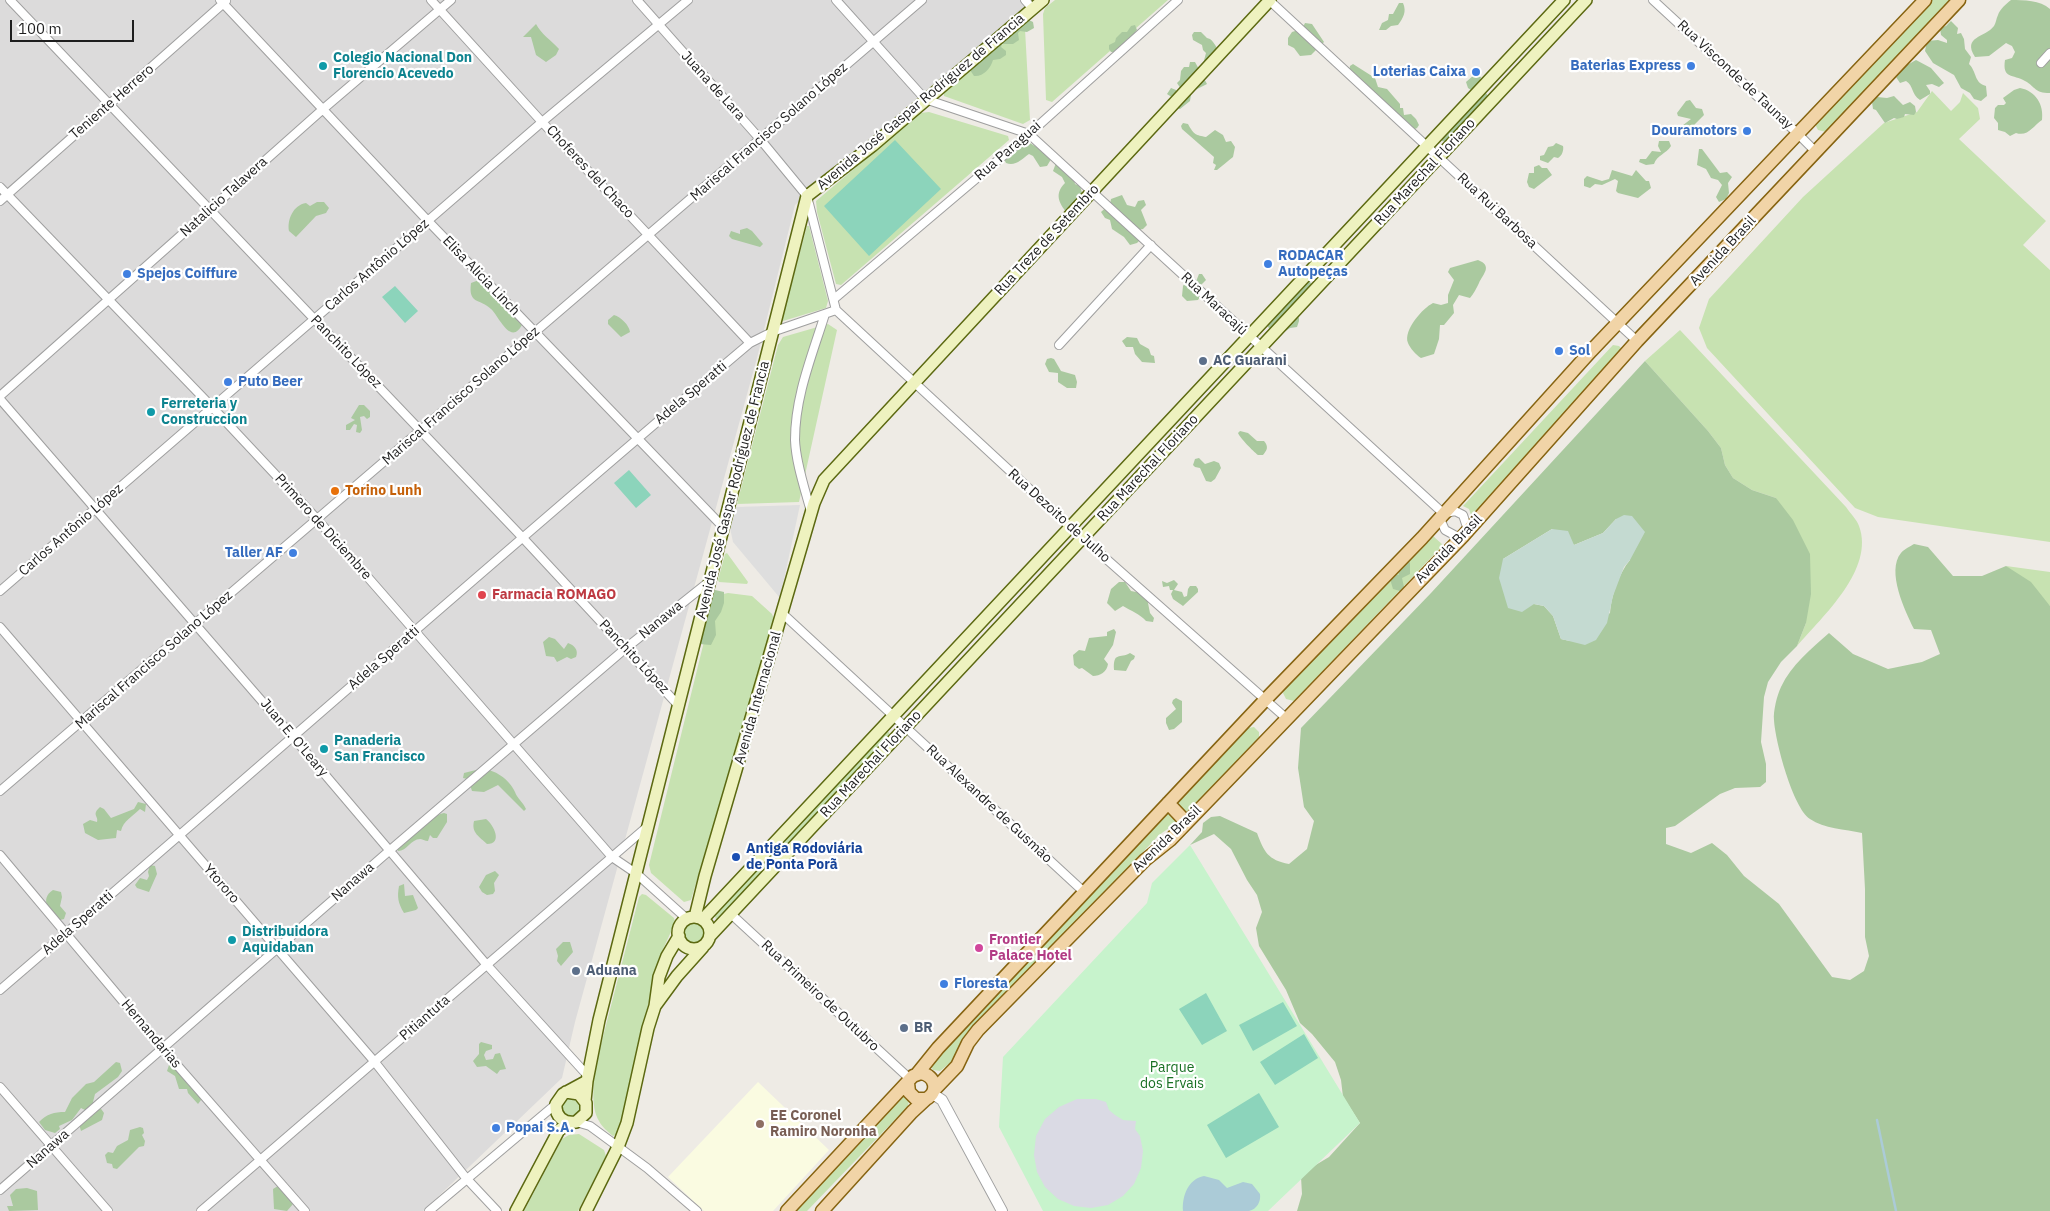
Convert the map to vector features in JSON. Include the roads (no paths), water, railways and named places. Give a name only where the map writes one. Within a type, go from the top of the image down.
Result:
[{"type":"main road","name":"Avenida José Gaspar Rodríguez de Francia","points":[[586,1105],[587,1079],[600,1020],[807,196],[872,146],[1029,4],[1043,0]]},
{"type":"main road","name":"Rua Treze de Setembro","points":[[824,480],[1270,0]]},
{"type":"main road","name":"Rua Marechal Floriano","points":[[695,918],[895,716],[1564,0]]},
{"type":"main road","name":"Avenida Brasil","points":[[786,1211],[1168,802],[1444,514],[1618,323],[1925,0]]},
{"type":"main road","name":"Avenida Brasil","points":[[822,1211],[912,1112],[958,1066],[968,1043],[978,1030],[1134,871],[1170,840],[1465,533],[1637,341],[1959,0]]},
{"type":"main road","name":"Rua Marechal Floriano","points":[[710,936],[1439,157],[1579,2]]},
{"type":"main road","points":[[1374,204],[1385,215]]},
{"type":"main road","points":[[1132,462],[1144,472]]},
{"type":"main road","name":"Avenida Internacional","points":[[695,918],[705,876],[783,614],[817,492],[824,480]]},
{"type":"main road","points":[[943,664],[954,675]]},
{"type":"main road","points":[[1168,802],[1186,822]]},
{"type":"main road","points":[[655,1006],[677,976],[703,947],[710,936],[709,926],[695,918],[680,926],[680,941],[688,948],[703,947]]},
{"type":"main road","points":[[586,1211],[618,1147],[627,1123],[648,1028],[655,1006],[659,977],[667,956],[679,936]]},
{"type":"main road","points":[[921,1073],[930,1076],[933,1080],[931,1094],[921,1100],[912,1096],[908,1088],[912,1078],[921,1073]]},
{"type":"main road","points":[[559,1130],[557,1111],[560,1097],[587,1079]]},
{"type":"main road","points":[[516,1211],[559,1130],[584,1117],[586,1105],[579,1094],[566,1092]]},
{"type":"main road","points":[[557,1111],[564,1121],[574,1122]]},
{"type":"street","name":"Panchito López","points":[[10,0],[522,537],[679,706]]},
{"type":"street","name":"Choferes del Chaco","points":[[431,0],[542,122],[750,343]]},
{"type":"street","name":"Natalicio Talavera","points":[[0,397],[322,110],[451,0]]},
{"type":"street","name":"Juana de Lara","points":[[637,0],[760,139],[807,196]]},
{"type":"street","name":"Carlos Antônio López","points":[[0,591],[542,122],[688,0]]},
{"type":"street","points":[[836,0],[925,99],[1030,134]]},
{"type":"street","name":"Mariscal Francisco Solano López","points":[[0,791],[922,0]]},
{"type":"street","name":"Rua Paraguai","points":[[834,299],[1030,134],[1178,0]]},
{"type":"street","name":"Rua Rui Barbosa","points":[[1270,0],[1637,341]]},
{"type":"street","name":"Rua Visconde de Taunay","points":[[1653,0],[1816,152]]},
{"type":"street","name":"Teniente Herrero","points":[[0,201],[224,1]]},
{"type":"street","name":"Elisa Alicia Linch","points":[[224,1],[322,110],[724,528]]},
{"type":"street","points":[[2041,63],[2050,53]]},
{"type":"street","name":"Rua Maracajú","points":[[1030,134],[1444,514]]},
{"type":"street","name":"Primero de Diciembre","points":[[0,188],[213,408],[317,519],[612,856],[695,918]]},
{"type":"street","points":[[807,196],[836,310]]},
{"type":"street","points":[[1059,346],[1151,245]]},
{"type":"street","name":"Rua Dezoito de Julho","points":[[836,310],[1082,538],[1286,718]]},
{"type":"street","name":"Adela Speratti","points":[[0,990],[415,632],[522,537],[750,343],[772,332],[836,310]]},
{"type":"street","points":[[811,513],[795,442],[796,418],[799,397],[824,314]]},
{"type":"street","name":"Juan E. O'Leary","points":[[0,397],[293,736],[486,964],[587,1079]]},
{"type":"street","points":[[1455,511],[1463,515],[1465,533],[1456,536],[1444,530],[1442,521],[1444,514],[1455,511]]},
{"type":"street","name":"Nanawa","points":[[0,1190],[389,851],[514,746],[626,648],[710,580]]},
{"type":"street","name":"Rua Alexandre de Gusmão","points":[[783,614],[1084,892]]},
{"type":"street","name":"Ytororo","points":[[0,627],[277,948],[374,1062],[466,1178],[497,1211]]},
{"type":"street","name":"Pitiantuta","points":[[201,1211],[649,825]]},
{"type":"street","name":"Hernandarias","points":[[0,855],[163,1049],[305,1211]]},
{"type":"street","name":"Rua Primeiro de Outubro","points":[[731,914],[912,1078]]},
{"type":"street","points":[[0,1087],[108,1211]]},
{"type":"street","points":[[931,1094],[942,1100],[1002,1211]]},
{"type":"street","points":[[586,1105],[590,1126]]},
{"type":"street","points":[[429,1211],[545,1112],[557,1111]]},
{"type":"street","points":[[574,1122],[590,1126],[670,1187],[697,1211]]},
{"type":"water","points":[[1204,1176],[1219,1180],[1227,1188],[1243,1182],[1252,1184],[1260,1194],[1258,1205],[1249,1211],[1183,1211],[1185,1194],[1190,1184]]},
{"type":"waterway","points":[[1877,1120],[1896,1211]]},
{"type":"place","name":"Colegio Nacional Don Florencio Acevedo","points":[[323,66]]},
{"type":"place","name":"Baterias Express","points":[[1691,66]]},
{"type":"place","name":"Loterias Caixa","points":[[1476,72]]},
{"type":"place","name":"Douramotors","points":[[1747,131]]},
{"type":"place","name":"RODACAR Autopeças","points":[[1268,264]]},
{"type":"place","name":"Spejos Coiffure","points":[[127,274]]},
{"type":"place","name":"Sol","points":[[1559,351]]},
{"type":"place","name":"AC Guarani","points":[[1203,361]]},
{"type":"place","name":"Puto Beer","points":[[228,382]]},
{"type":"place","name":"Ferreteria y Construccion","points":[[151,412]]},
{"type":"place","name":"Torino Lunh","points":[[335,491]]},
{"type":"place","name":"Taller AF","points":[[293,553]]},
{"type":"place","name":"Farmacia ROMAGO","points":[[482,595]]},
{"type":"place","name":"Panaderia San Francisco","points":[[324,749]]},
{"type":"place","name":"Antiga Rodoviária de Ponta Porã","points":[[736,857]]},
{"type":"place","name":"Distribuidora Aquidaban","points":[[232,940]]},
{"type":"place","name":"Frontier Palace Hotel","points":[[979,948]]},
{"type":"place","name":"Aduana","points":[[576,971]]},
{"type":"place","name":"Floresta","points":[[944,984]]},
{"type":"place","name":"BR","points":[[904,1028]]},
{"type":"place","name":"EE Coronel Ramiro Noronha","points":[[760,1124]]},
{"type":"place","name":"Popai S.A.","points":[[496,1128]]},
{"type":"park label","name":"Parque dos Ervais","points":[[1172,1076]]}]
